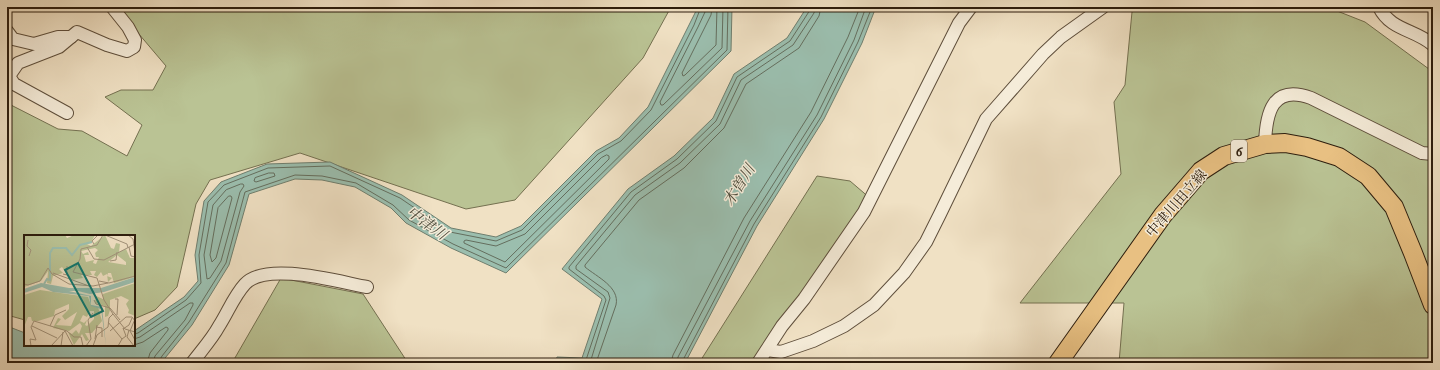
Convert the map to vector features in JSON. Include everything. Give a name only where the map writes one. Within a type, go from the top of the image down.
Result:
[{"type":"main road","name":"中津川田立線","points":[[1058,363],[1163,215],[1201,171],[1224,156],[1265,144],[1285,143],[1307,147],[1339,157],[1368,176],[1394,207],[1433,305]]},
{"type":"street","points":[[67,113],[14,84],[9,76],[18,63],[59,47],[76,32],[127,52],[134,47],[135,40],[112,7]]},
{"type":"street","points":[[758,363],[782,326],[804,299],[864,212],[959,23],[971,7]]},
{"type":"street","points":[[767,350],[781,352],[814,341],[844,326],[874,305],[904,273],[926,242],[986,119],[1043,54],[1061,37],[1103,7]]},
{"type":"street","points":[[1379,7],[1391,23],[1433,45]]},
{"type":"street","points":[[7,31],[13,39],[34,44],[58,37],[70,37]]},
{"type":"street","points":[[1265,144],[1266,124],[1270,110],[1278,100],[1290,94],[1296,94],[1311,98],[1422,153],[1433,154]]},
{"type":"street","points":[[192,363],[219,327],[234,299],[246,283],[256,276],[283,273],[367,288]]},
{"type":"shaded area","points":[[116,7],[671,7],[643,58],[515,200],[466,209],[300,153],[210,180],[196,204],[177,287],[155,310],[135,319],[135,235],[24,235],[24,320],[7,315],[7,103],[58,129],[82,131],[127,156],[142,125],[105,97],[121,90],[153,90],[166,66]]},
{"type":"shaded area","points":[[1138,7],[1327,7],[1365,22],[1433,72],[1433,363],[1119,363],[1124,303],[1020,303],[1121,174],[1114,102],[1125,85],[1132,12]]},
{"type":"shaded area","points":[[817,176],[850,181],[871,199],[755,363],[699,363]]},
{"type":"shaded area","points":[[281,278],[363,294],[408,363],[232,363]]},
{"type":"water","name":"中津川","points":[[698,7],[732,7],[731,51],[506,273],[451,248],[406,223],[391,208],[355,187],[322,180],[295,179],[249,194],[229,265],[192,325],[161,363],[22,363],[7,359],[7,326],[24,333],[24,346],[135,346],[135,330],[184,297],[198,281],[195,255],[204,201],[221,182],[267,164],[330,162],[402,195],[451,228],[496,237],[521,226],[596,151],[619,138],[648,107]]},
{"type":"water","name":"木曽川","points":[[807,7],[876,7],[862,43],[824,119],[757,226],[685,363],[555,363],[557,357],[582,358],[602,299],[562,269],[628,189],[674,156],[713,118],[734,74],[787,38]]}]
